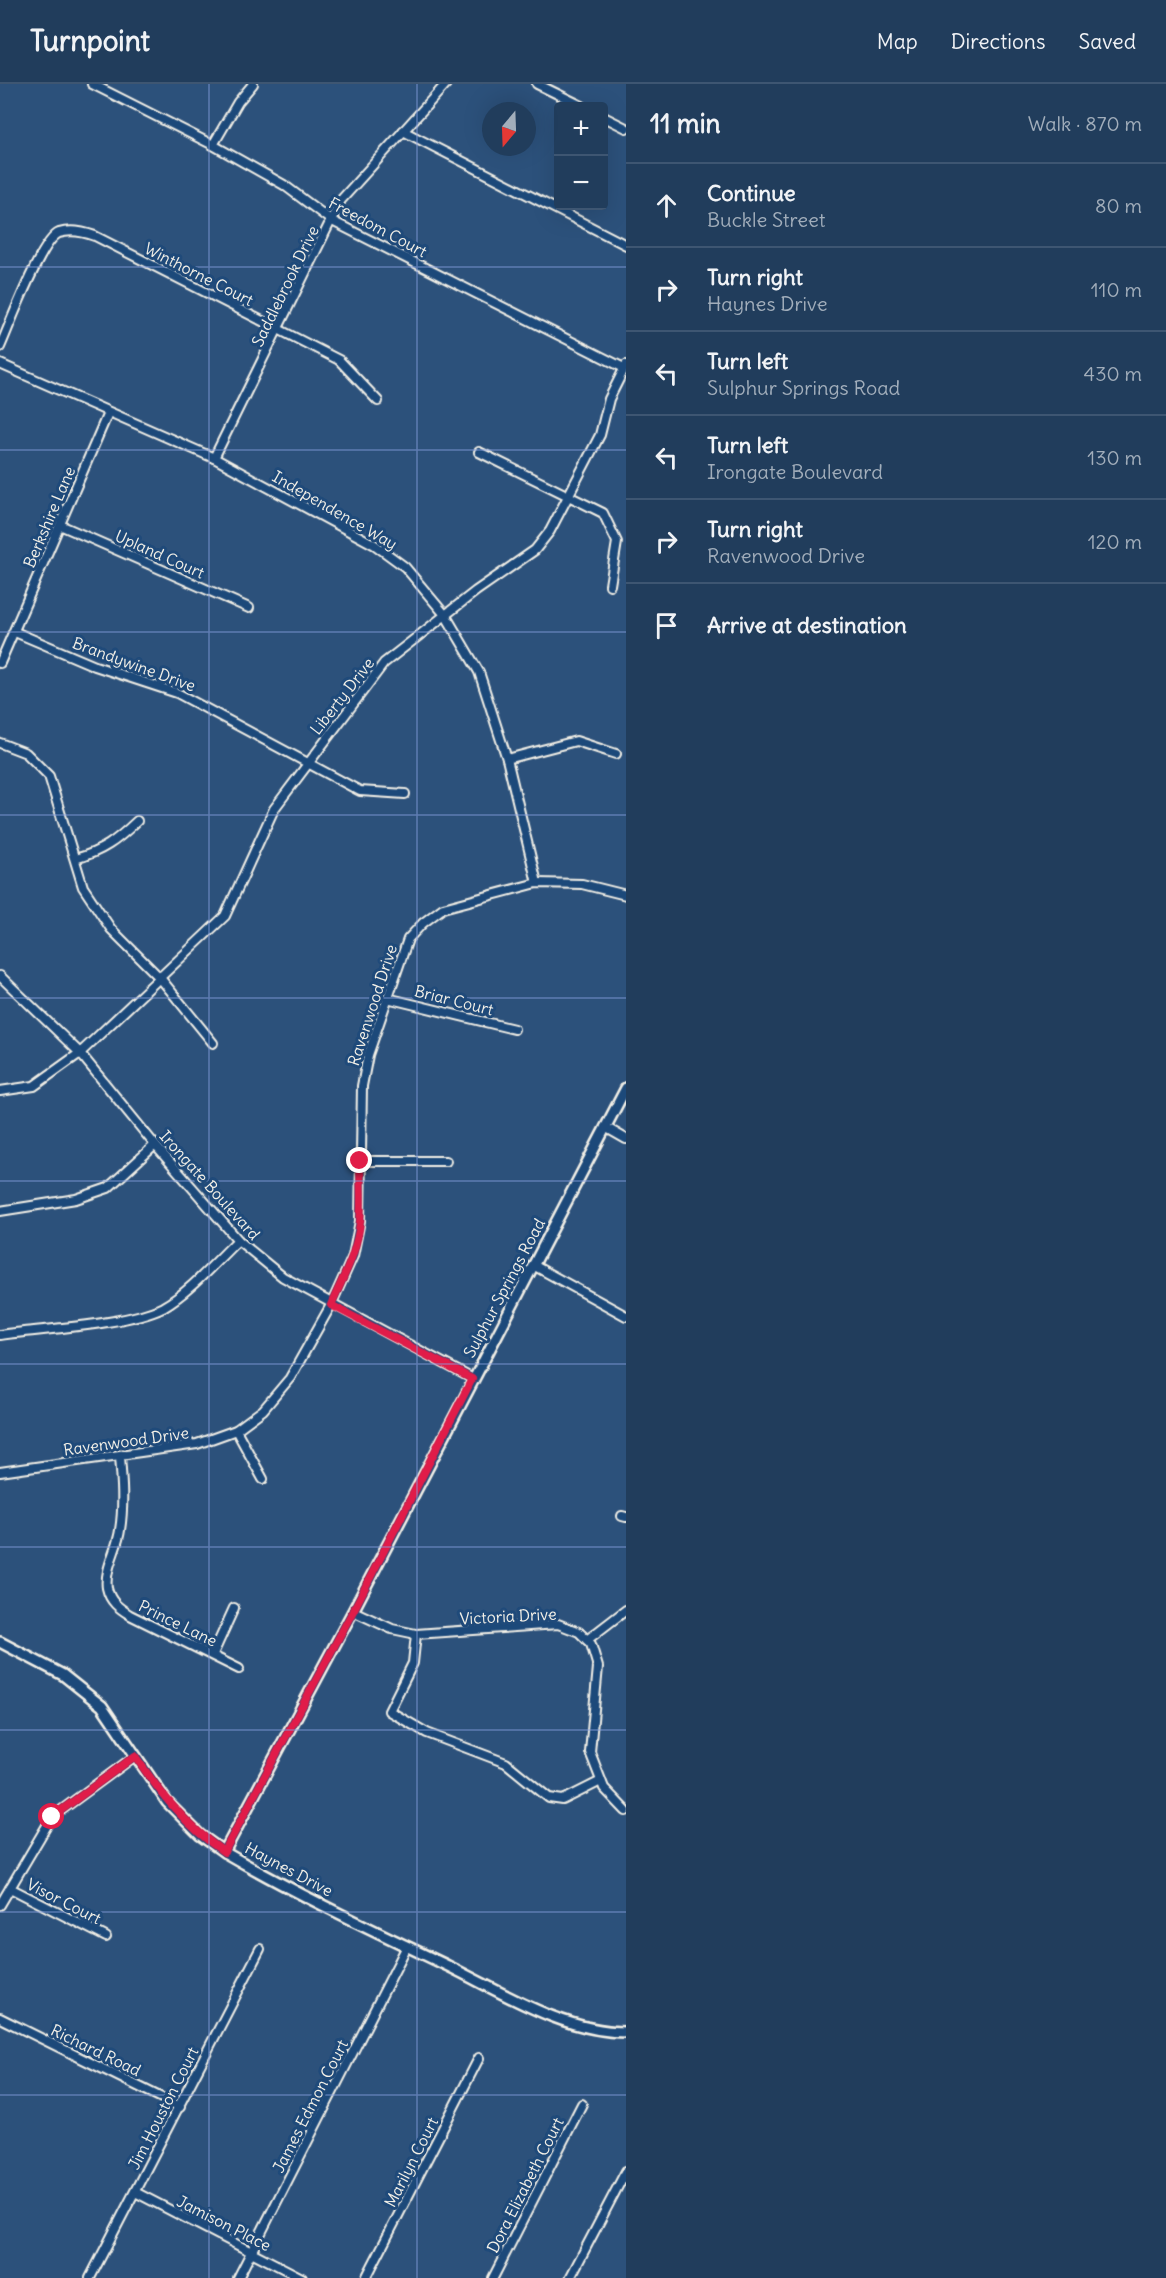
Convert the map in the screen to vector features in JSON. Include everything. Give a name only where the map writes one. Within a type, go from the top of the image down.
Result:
[{"type":"street","name":"Freedom Court","points":[[92,84],[213,145],[284,185],[332,221],[625,366]]},
{"type":"street","points":[[213,145],[238,102],[254,84]]},
{"type":"street","name":"Saddlebrook Drive","points":[[214,459],[341,200],[446,84]]},
{"type":"street","points":[[537,84],[574,102]]},
{"type":"street","points":[[608,119],[626,128]]},
{"type":"street","points":[[403,131],[626,245]]},
{"type":"street","name":"Winthorne Court","points":[[0,347],[44,248],[57,234],[79,231],[95,236],[339,360],[378,401]]},
{"type":"street","name":"Independence Way","points":[[0,364],[214,459],[375,545],[405,567],[446,616],[479,672],[507,759],[537,883]]},
{"type":"street","name":"Liberty Drive","points":[[0,1091],[34,1086],[80,1053],[225,916],[274,809],[384,663],[476,591],[535,550],[570,496],[600,435],[609,399],[625,366]]},
{"type":"street","name":"Berkshire Lane","points":[[0,663],[108,413]]},
{"type":"street","points":[[479,452],[603,513],[617,542],[610,585]]},
{"type":"street","name":"Upland Court","points":[[60,525],[249,608]]},
{"type":"street","name":"Brandywine Drive","points":[[15,632],[95,666],[177,693],[360,791],[405,794]]},
{"type":"street","points":[[507,759],[576,741],[616,754]]},
{"type":"street","points":[[0,743],[26,753],[49,776],[83,887],[111,929],[160,979],[213,1043]]},
{"type":"street","points":[[75,859],[93,854],[116,842],[136,821]]},
{"type":"street","name":"Ravenwood Drive","points":[[0,1472],[197,1444],[236,1430],[263,1410],[290,1378],[331,1305],[353,1256],[360,1221],[362,1086],[368,1055],[408,939],[423,923],[443,908],[537,883],[582,884],[626,895]]},
{"type":"street","name":"Irongate Boulevard","points":[[0,976],[80,1053],[155,1145],[238,1240],[283,1277],[331,1305],[472,1379]]},
{"type":"street","name":"Briar Court","points":[[387,998],[514,1029]]},
{"type":"street","name":"Sulphur Springs Road","points":[[224,1852],[353,1611],[472,1379],[626,1088]]},
{"type":"street","points":[[605,1127],[626,1139]]},
{"type":"street","points":[[0,1211],[76,1199],[108,1188],[155,1145]]},
{"type":"street","points":[[360,1161],[446,1161]]},
{"type":"street","points":[[0,1335],[147,1313],[179,1296],[238,1240]]},
{"type":"street","points":[[532,1265],[626,1316]]},
{"type":"street","points":[[236,1430],[263,1479]]},
{"type":"street","name":"Prince Lane","points":[[120,1456],[123,1502],[120,1532],[106,1585],[110,1597],[118,1608],[130,1615],[213,1654],[239,1669]]},
{"type":"street","points":[[213,1654],[234,1608]]},
{"type":"street","points":[[626,1610],[587,1640],[591,1644],[598,1667],[590,1752],[604,1788],[626,1811]]},
{"type":"street","name":"Victoria Drive","points":[[353,1611],[392,1629],[416,1634],[558,1624],[579,1632],[587,1640]]},
{"type":"street","points":[[416,1634],[413,1663],[389,1711],[427,1733],[506,1763],[549,1798],[563,1800],[601,1781]]},
{"type":"street","name":"Haynes Drive","points":[[0,1642],[63,1675],[102,1706],[167,1802],[200,1835],[224,1852],[407,1946],[564,2022],[607,2032],[626,2032]]},
{"type":"street","points":[[0,1905],[52,1817],[135,1756]]},
{"type":"street","name":"Visor Court","points":[[10,1888],[106,1937]]},
{"type":"street","name":"James Edmon Court","points":[[238,2278],[407,1946]]},
{"type":"street","name":"Jim Houston Court","points":[[90,2278],[260,1949]]},
{"type":"street","name":"Richard Road","points":[[0,2018],[180,2107]]},
{"type":"street","name":"Marilyn Court","points":[[366,2278],[479,2058]]},
{"type":"street","name":"Dora Elizabeth Court","points":[[493,2278],[582,2104]]},
{"type":"street","points":[[570,2278],[626,2171]]},
{"type":"street","name":"Jamison Place","points":[[135,2192],[302,2278]]},
{"type":"route","points":[[52,1817],[135,1756],[167,1802],[200,1835],[224,1852],[353,1611],[472,1379],[331,1305],[353,1256],[357,1237],[360,1221],[360,1161]]}]
